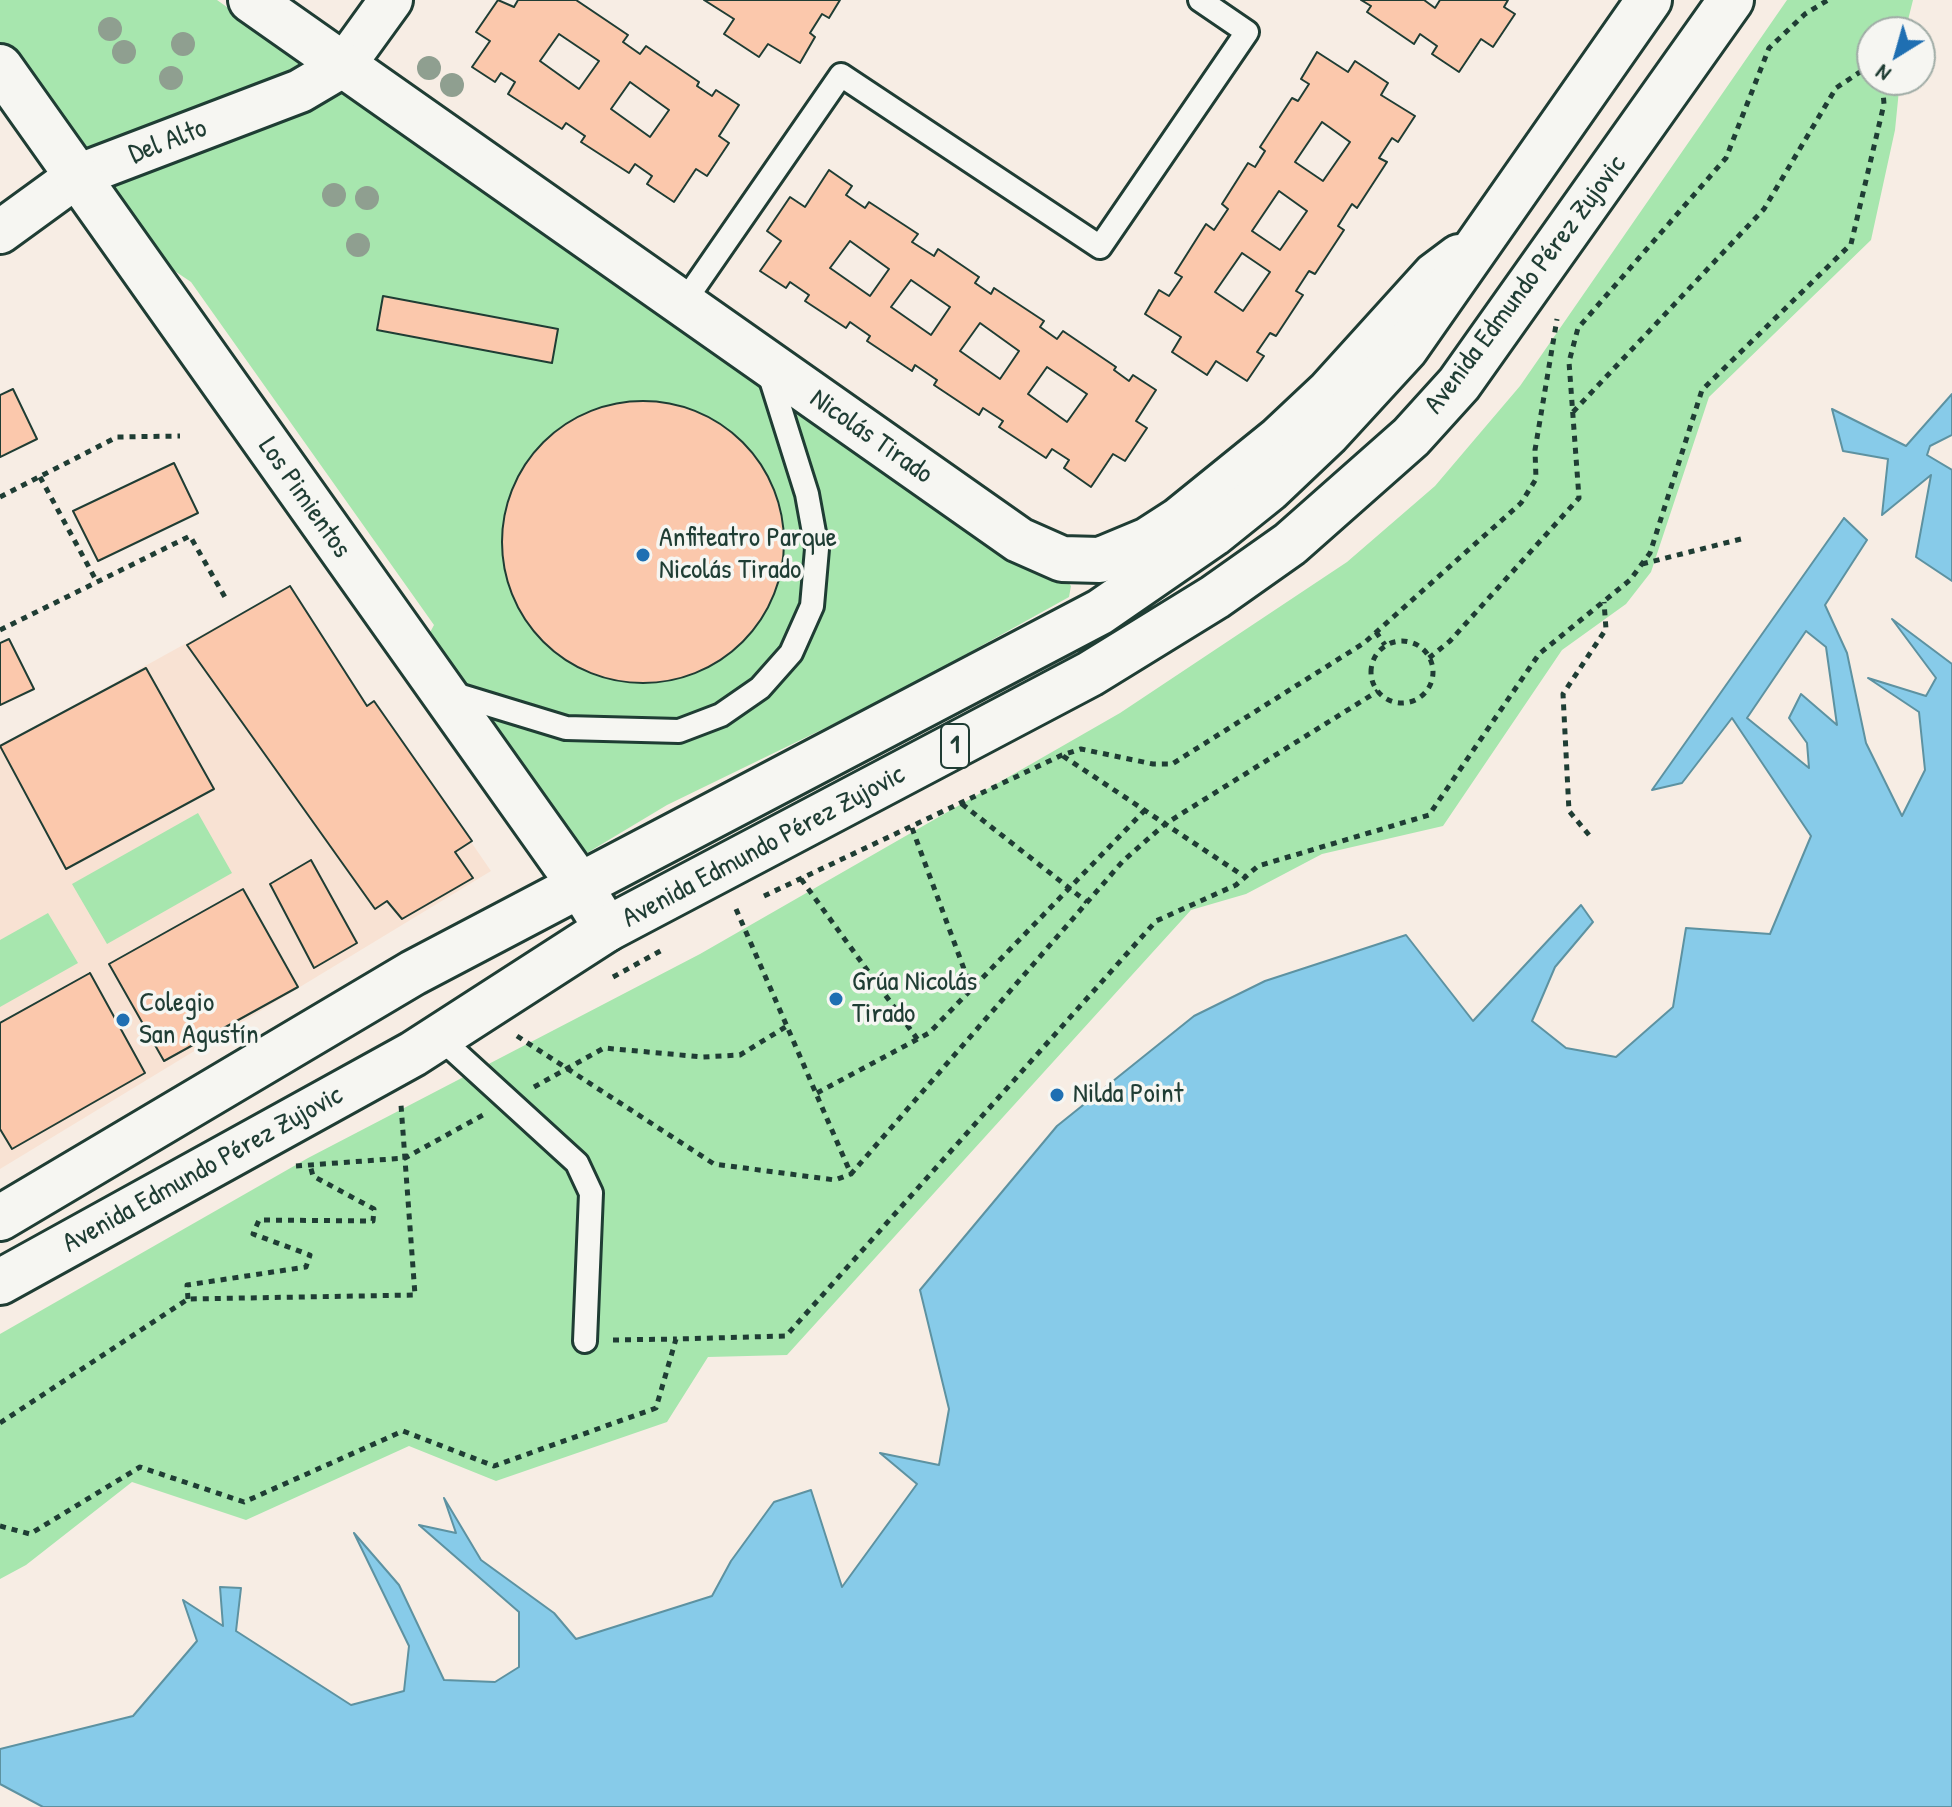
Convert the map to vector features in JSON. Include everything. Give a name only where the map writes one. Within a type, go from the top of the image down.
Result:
[{"type":"main road","name":"Nicolás Tirado","points":[[251,0],[1019,540],[1062,559],[1100,560],[1148,540],[1179,520],[1279,439],[1329,392],[1435,275],[1475,246]]},
{"type":"main road","name":"Avenida Edmundo Pérez Zujovic","points":[[0,1218],[413,973],[1100,612],[1213,534],[1269,489],[1365,395],[1406,348],[1649,0]]},
{"type":"main road","name":"Avenida Edmundo Pérez Zujovic","points":[[0,1282],[439,1037],[607,929],[1090,674],[1215,597],[1290,544],[1411,437],[1459,384],[1731,0]]},
{"type":"main road","name":"Los Pimientos","points":[[0,67],[579,884],[607,929]]},
{"type":"street","points":[[344,65],[391,0]]},
{"type":"street","name":"Del Alto","points":[[0,232],[77,176],[300,91],[344,65]]},
{"type":"lane","points":[[682,305],[841,75],[1100,247],[1247,32],[1200,0]]},
{"type":"lane","points":[[440,689],[566,728],[679,731],[721,715],[760,688],[791,653],[812,606],[817,549],[807,494],[765,363]]},
{"type":"lane","points":[[439,1037],[577,1163],[591,1193],[585,1341]]},
{"type":"path","points":[[1429,658],[1450,641],[1579,498],[1569,362],[1578,328],[1726,158],[1769,48],[1805,14],[1828,0]]},
{"type":"path","points":[[1572,412],[1764,209],[1836,88],[1856,75]]},
{"type":"path","points":[[585,1341],[786,1336],[1156,921],[1236,885],[1258,866],[1429,815],[1539,654],[1630,580],[1650,553],[1702,390],[1851,244],[1883,96]]},
{"type":"path","points":[[0,497],[117,437],[180,436]]},
{"type":"path","points":[[40,477],[97,582]]},
{"type":"path","points":[[0,630],[190,536],[226,599]]},
{"type":"path","points":[[1641,565],[1741,539]]},
{"type":"path","points":[[1589,835],[1569,811],[1563,694],[1606,629],[1604,602]]},
{"type":"path","points":[[1376,632],[1385,645]]},
{"type":"path","points":[[1405,641],[1415,644],[1429,658],[1433,677],[1423,695],[1405,703],[1395,702],[1378,691],[1372,682],[1373,661],[1385,645],[1405,641]]},
{"type":"path","points":[[513,1033],[714,1164],[835,1180],[851,1174],[1123,861],[1165,824],[1378,691]]},
{"type":"path","points":[[1062,755],[1245,877]]},
{"type":"path","points":[[961,804],[1087,902]]},
{"type":"path","points":[[817,1093],[918,1040],[972,989],[1145,810]]},
{"type":"path","points":[[912,828],[972,989]]},
{"type":"path","points":[[801,879],[918,1040]]},
{"type":"path","points":[[736,909],[851,1174]]},
{"type":"path","points":[[284,1167],[405,1158],[604,1048],[703,1057],[740,1055],[787,1026]]},
{"type":"path","points":[[0,1423],[188,1299],[415,1295],[401,1096]]},
{"type":"path","points":[[188,1299],[187,1285],[306,1267],[310,1255],[253,1234],[259,1220],[373,1221],[374,1209],[313,1176],[310,1165]]},
{"type":"path","points":[[0,1526],[30,1534],[140,1467],[244,1502],[403,1431],[494,1466],[656,1408],[676,1339]]},
{"type":"shaded area","name":"Colegio San Agustín","points":[[290,586],[367,705],[374,701],[491,871],[0,1169],[0,746]]},
{"type":"green space","points":[[0,0],[217,0],[951,520],[994,530],[1067,581],[1071,586],[1069,597],[893,695],[667,805],[587,853],[579,849],[426,640],[434,625],[191,282],[160,261],[39,89],[0,44]]},
{"type":"green space","points":[[1787,0],[1913,0],[1909,16],[1856,16],[1856,96],[1898,96],[1895,130],[1871,240],[1709,397],[1651,572],[1626,604],[1562,650],[1443,826],[1322,854],[1246,894],[1191,910],[787,1355],[708,1357],[667,1422],[496,1481],[409,1446],[246,1520],[132,1482],[26,1565],[0,1579],[0,1334],[308,1158],[700,954],[1120,713],[1347,562],[1435,486],[1520,386]]},
{"type":"green space","points":[[198,813],[232,873],[107,944],[72,884]]},
{"type":"green space","points":[[48,913],[78,963],[0,1007],[0,940]]},
{"type":"water","points":[[1952,394],[1952,435],[1930,446],[1927,455],[1952,470],[1952,581],[1916,557],[1931,475],[1882,515],[1888,459],[1843,451],[1832,409],[1906,446]]},
{"type":"water","points":[[1844,518],[1867,540],[1825,605],[1847,653],[1866,743],[1902,816],[1925,770],[1919,712],[1868,678],[1926,696],[1936,678],[1892,619],[1952,664],[1952,1807],[43,1807],[0,1784],[0,1749],[133,1716],[197,1641],[183,1600],[223,1626],[220,1587],[241,1588],[236,1631],[351,1705],[404,1691],[409,1646],[354,1533],[399,1585],[444,1680],[495,1682],[519,1667],[519,1612],[419,1525],[456,1533],[444,1498],[481,1560],[554,1613],[576,1639],[712,1596],[731,1561],[774,1502],[811,1490],[842,1587],[917,1484],[880,1453],[939,1465],[949,1409],[920,1290],[1057,1126],[1194,1016],[1265,981],[1406,935],[1473,1021],[1581,905],[1593,922],[1555,967],[1532,1021],[1566,1048],[1616,1057],[1673,1007],[1686,928],[1770,934],[1811,836],[1732,718],[1682,783],[1652,790]],"holes":[[[1806,631],[1826,647],[1837,725],[1801,694],[1789,718],[1807,743],[1809,768],[1747,718]]]},
{"type":"building","points":[[498,0],[514,7],[518,0],[576,0],[628,35],[623,42],[640,54],[646,46],[699,82],[697,86],[712,96],[716,90],[739,105],[719,136],[729,143],[707,176],[696,169],[674,202],[647,184],[652,176],[635,164],[629,173],[581,142],[585,136],[566,123],[562,129],[508,94],[515,82],[501,73],[495,82],[472,67],[490,41],[476,32]],"holes":[[[559,34],[599,61],[579,89],[540,61]],[[630,82],[669,110],[650,137],[611,109]]]},
{"type":"building","points":[[704,0],[840,0],[829,18],[822,14],[810,33],[815,37],[800,63],[768,44],[759,57],[724,34],[734,19]]},
{"type":"building","points":[[1361,0],[1424,0],[1435,8],[1440,0],[1508,0],[1504,7],[1515,14],[1493,47],[1481,39],[1459,72],[1432,54],[1437,46],[1420,34],[1414,44],[1367,12],[1371,6]]},
{"type":"building","points":[[1317,52],[1348,72],[1355,61],[1388,83],[1381,95],[1415,116],[1398,142],[1392,138],[1379,158],[1387,162],[1357,208],[1352,204],[1338,226],[1344,230],[1315,274],[1309,271],[1296,291],[1303,295],[1276,336],[1270,333],[1257,352],[1264,356],[1247,381],[1216,361],[1207,375],[1172,352],[1181,337],[1145,314],[1159,290],[1169,296],[1182,277],[1175,273],[1206,224],[1214,230],[1228,209],[1222,204],[1248,163],[1255,167],[1265,151],[1260,147],[1292,98],[1298,101],[1309,84],[1301,79]],"holes":[[[1322,122],[1350,142],[1323,181],[1295,162]],[[1279,191],[1307,211],[1280,250],[1252,231]],[[1242,253],[1270,272],[1243,311],[1215,292]]]},
{"type":"building","points":[[829,170],[852,186],[846,195],[865,208],[869,202],[918,234],[912,242],[934,256],[938,249],[979,277],[975,283],[991,294],[994,288],[1044,321],[1040,327],[1057,339],[1063,331],[1116,367],[1114,370],[1129,381],[1133,375],[1156,390],[1136,421],[1147,428],[1125,461],[1113,454],[1091,487],[1064,468],[1069,460],[1052,449],[1046,458],[999,427],[1003,421],[983,408],[979,415],[934,385],[937,380],[915,365],[912,371],[867,341],[870,336],[850,322],[846,328],[805,301],[809,295],[790,282],[786,288],[760,271],[781,241],[767,231],[790,197],[805,207]],"holes":[[[850,241],[889,269],[870,296],[830,268]],[[911,280],[950,307],[931,335],[891,307]],[[980,323],[1019,351],[1000,379],[960,351]],[[1047,367],[1087,394],[1067,422],[1028,394]]]},
{"type":"building","points":[[383,296],[558,329],[552,363],[377,330]]},
{"type":"building","points":[[13,389],[37,439],[0,457],[0,395]]},
{"type":"building","name":"Anfiteatro Parque Nicolás Tirado","points":[[643,401],[670,404],[697,412],[732,433],[752,453],[773,488],[781,515],[784,542],[781,569],[773,596],[752,631],[732,651],[697,672],[670,680],[643,683],[616,680],[589,672],[554,651],[534,631],[513,596],[505,569],[502,542],[505,515],[513,488],[534,453],[554,433],[589,412],[616,404]]},
{"type":"building","points":[[174,463],[198,513],[98,561],[73,511]]},
{"type":"building","points":[[290,586],[367,706],[374,701],[472,841],[455,852],[473,878],[402,919],[387,901],[375,909],[187,645]]},
{"type":"building","points":[[9,639],[34,689],[0,705],[0,643]]},
{"type":"building","points":[[146,668],[214,789],[66,869],[0,746]]},
{"type":"building","points":[[311,860],[357,943],[314,968],[270,884]]},
{"type":"building","points":[[243,889],[298,987],[164,1061],[109,964]]},
{"type":"building","points":[[90,973],[145,1073],[12,1149],[0,1129],[0,1023]]},
{"type":"place","name":"Anfiteatro Parque Nicolás Tirado","points":[[643,555]]},
{"type":"place","name":"Grúa Nicolás Tirado","points":[[836,999]]},
{"type":"place","name":"Colegio San Agustín","points":[[123,1020]]},
{"type":"place","name":"Nilda Point","points":[[1057,1095]]}]
